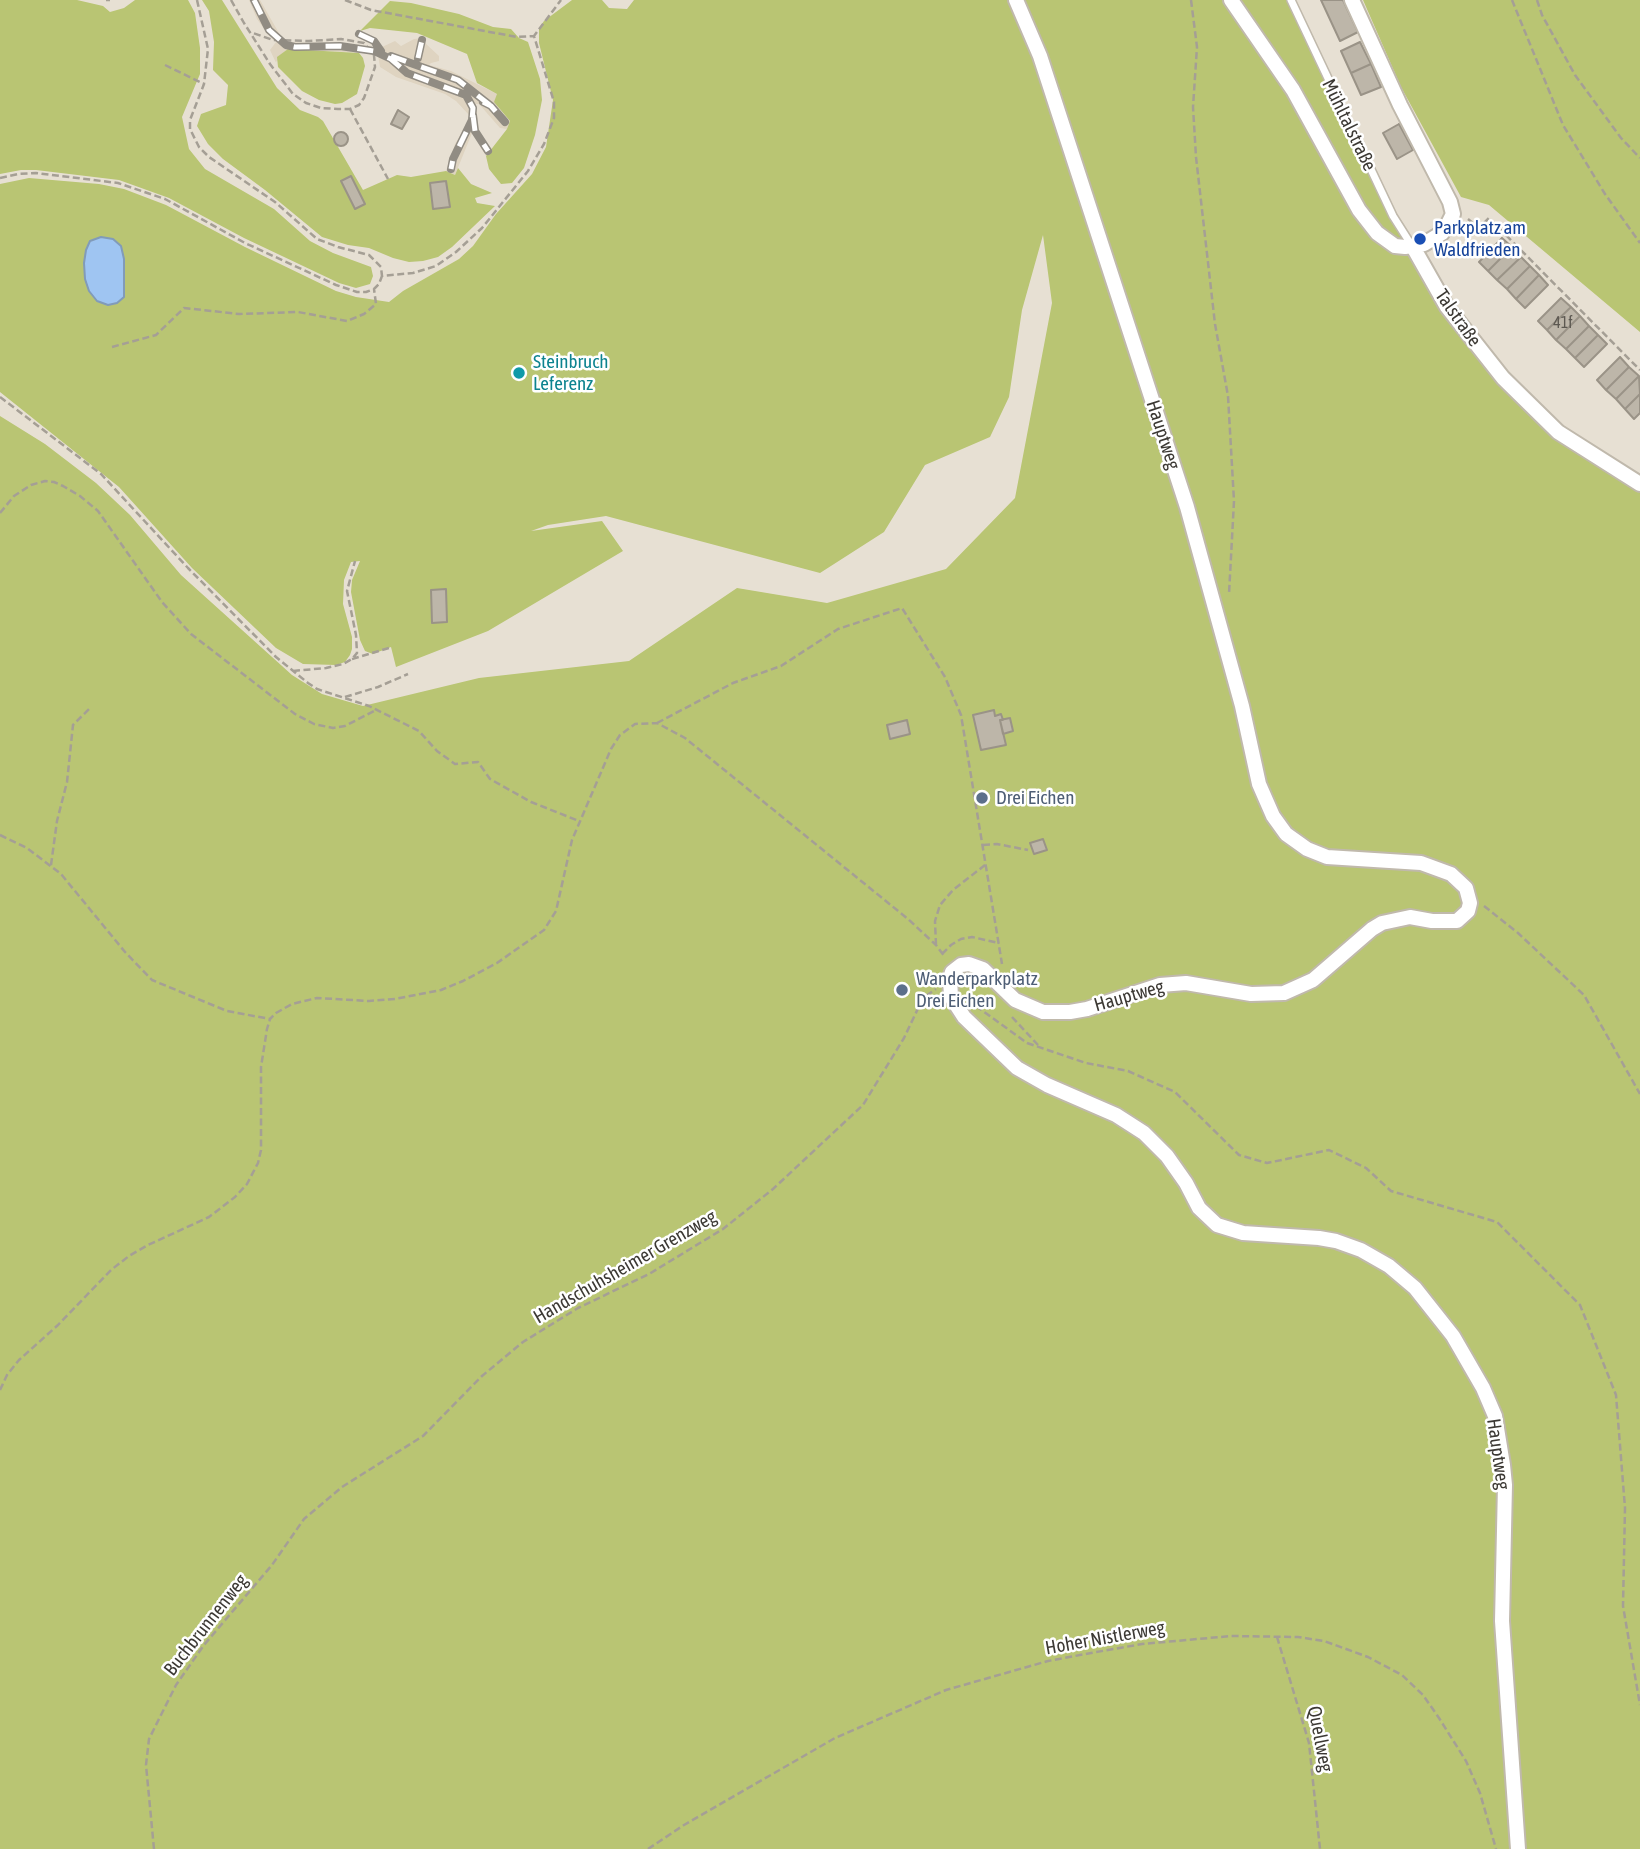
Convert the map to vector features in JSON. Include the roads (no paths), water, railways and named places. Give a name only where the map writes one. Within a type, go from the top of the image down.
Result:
[{"type":"street","name":"Hauptweg","points":[[1016,0],[1040,56],[1187,507],[1242,706],[1259,784],[1273,816],[1286,834],[1307,849],[1326,857],[1422,863],[1438,868],[1460,881],[1469,896],[1468,911],[1457,921],[1432,921],[1410,917],[1382,923],[1313,980],[1284,993],[1251,994],[1186,983],[1160,985],[1087,1009],[1055,1013],[1028,1007],[1002,989],[984,969],[968,964],[956,968],[950,978],[951,997],[956,1008],[1017,1068],[1047,1085],[1116,1115],[1156,1143],[1177,1169],[1199,1209],[1217,1225],[1243,1233],[1328,1239],[1361,1250],[1389,1266],[1415,1288],[1453,1336],[1482,1388],[1500,1439],[1505,1485],[1502,1621],[1518,1849]]},
{"type":"street","points":[[1231,0],[1293,90],[1359,210],[1385,240],[1395,246],[1413,247],[1442,233],[1452,214],[1450,202],[1400,105],[1352,0]]},
{"type":"street","name":"Talstraße","points":[[1413,247],[1447,307],[1503,378],[1558,432],[1640,484]]},
{"type":"lane","name":"Mühltalstraße","points":[[1291,0],[1394,216],[1413,247]]},
{"type":"water","points":[[101,237],[113,239],[121,246],[124,259],[124,297],[117,303],[108,305],[97,301],[89,291],[85,279],[86,250],[90,241]]},
{"type":"railway","points":[[254,0],[269,30],[286,45],[340,46],[374,51],[391,59],[407,73],[466,95],[473,108],[472,120],[453,159],[451,169]]},
{"type":"railway","points":[[359,34],[374,41],[381,51]]},
{"type":"railway","points":[[418,58],[422,40]]},
{"type":"railway","points":[[391,56],[458,80],[491,106]]},
{"type":"railway","points":[[483,102],[491,106],[505,122]]},
{"type":"railway","points":[[473,115],[475,131],[488,151]]},
{"type":"place","name":"Parkplatz am Waldfrieden","points":[[1420,239]]},
{"type":"place","name":"Steinbruch Leferenz","points":[[519,373]]},
{"type":"place","name":"Drei Eichen","points":[[982,798]]},
{"type":"place","name":"Wanderparkplatz Drei Eichen","points":[[902,990]]}]
